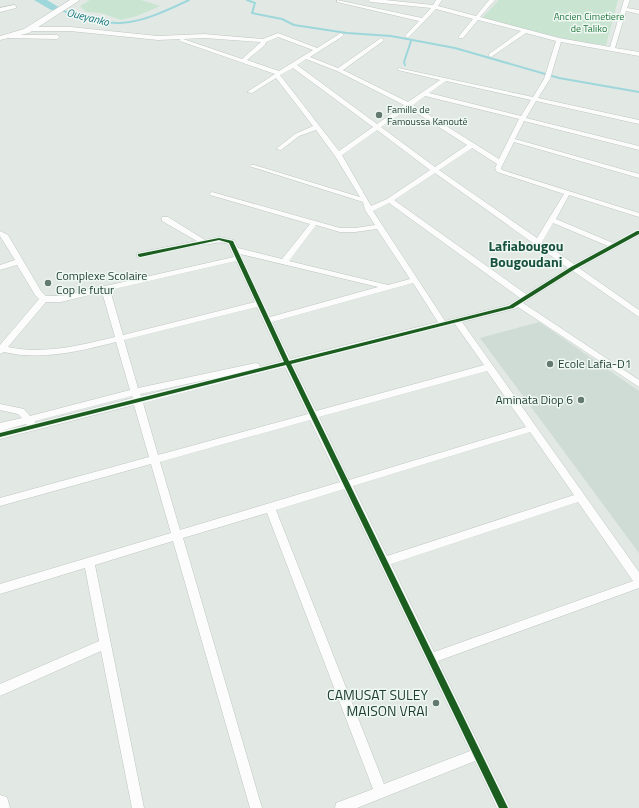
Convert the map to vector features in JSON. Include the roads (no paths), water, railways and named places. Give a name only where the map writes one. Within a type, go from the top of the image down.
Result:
[{"type":"street","points":[[31,29],[56,9],[76,0]]},
{"type":"street","points":[[371,0],[435,7],[559,40],[639,54]]},
{"type":"street","points":[[408,36],[435,7],[439,0]]},
{"type":"street","points":[[461,37],[492,0]]},
{"type":"street","points":[[612,49],[627,0]]},
{"type":"street","points":[[340,1],[423,20]]},
{"type":"street","points":[[0,10],[14,7]]},
{"type":"street","points":[[624,9],[639,12]]},
{"type":"street","points":[[4,38],[31,29],[70,29],[158,38],[204,36],[264,41]]},
{"type":"street","points":[[491,55],[525,31]]},
{"type":"street","points":[[243,61],[264,41],[278,35],[318,50]]},
{"type":"street","points":[[250,92],[341,35]]},
{"type":"street","points":[[4,38],[57,37]]},
{"type":"street","points":[[178,38],[278,74],[338,155],[366,201],[369,210],[444,325]]},
{"type":"street","points":[[339,70],[381,40]]},
{"type":"street","points":[[559,40],[547,79],[522,119],[500,163],[498,168],[499,171],[639,215]]},
{"type":"street","points":[[306,57],[339,70],[409,105],[500,163]]},
{"type":"street","points":[[293,65],[435,170],[639,314]]},
{"type":"street","points":[[400,69],[639,122]]},
{"type":"street","points":[[338,155],[445,79]]},
{"type":"street","points":[[425,94],[639,148]]},
{"type":"street","points":[[279,149],[297,135],[317,127]]},
{"type":"street","points":[[512,140],[639,176]]},
{"type":"street","points":[[369,210],[389,200],[472,145]]},
{"type":"street","points":[[252,166],[366,201]]},
{"type":"street","points":[[538,243],[568,192]]},
{"type":"street","points":[[212,194],[340,230],[354,230],[380,226]]},
{"type":"street","points":[[389,200],[526,298]]},
{"type":"street","points":[[165,219],[206,243]]},
{"type":"street","points":[[552,220],[614,246]]},
{"type":"street","points":[[285,261],[314,223]]},
{"type":"street","points":[[0,232],[4,235],[38,293],[44,298],[61,299],[236,254],[285,261],[387,287]]},
{"type":"street","points":[[0,435],[31,423],[137,396],[273,368],[287,362],[458,322],[511,307],[573,268],[639,232]]},
{"type":"street","points":[[140,255],[206,243],[219,239],[226,239],[231,242],[287,362],[504,808]]},
{"type":"street","points":[[0,268],[20,261]]},
{"type":"street","points":[[268,320],[415,280]]},
{"type":"street","points":[[105,288],[256,808]]},
{"type":"street","points":[[1,349],[44,298]]},
{"type":"street","points":[[518,303],[639,384]]},
{"type":"street","points":[[1,349],[34,353],[54,351],[120,338],[260,304]]},
{"type":"street","points":[[431,658],[639,582],[458,322]]},
{"type":"street","points":[[0,502],[489,367]]},
{"type":"street","points":[[0,407],[21,411],[31,423]]},
{"type":"street","points":[[0,427],[31,423]]},
{"type":"street","points":[[0,589],[533,428]]},
{"type":"street","points":[[384,562],[581,497]]},
{"type":"street","points":[[270,508],[381,792]]},
{"type":"street","points":[[89,562],[138,808]]},
{"type":"street","points":[[0,690],[105,644]]},
{"type":"street","points":[[341,808],[477,754]]},
{"type":"street","points":[[0,804],[1,808]]},
{"type":"waterway","points":[[39,0],[55,8]]},
{"type":"waterway","name":"Oueyanko","points":[[55,8],[94,20],[109,23],[123,23],[137,21],[152,16],[189,0]]},
{"type":"waterway","points":[[247,0],[255,3],[252,13],[282,19],[294,25],[347,33],[391,36],[455,48],[559,78],[639,92]]},
{"type":"waterway","points":[[405,65],[404,62],[411,41]]},
{"type":"place","name":"Famille de Famoussa Kanouté","points":[[379,115]]},
{"type":"place","name":"Complexe Scolaire Cop le futur","points":[[48,283]]},
{"type":"place","name":"Ecole Lafia-D1","points":[[550,364]]},
{"type":"place","name":"Aminata Diop 6","points":[[581,400]]},
{"type":"place","name":"CAMUSAT SULEY MAISON VRAI","points":[[436,703]]},
{"type":"district","name":"Lafiabougou Bougoudani","points":[[526,254]]},
{"type":"park label","name":"Ancien Cimetiere de Taliko","points":[[589,22]]}]
